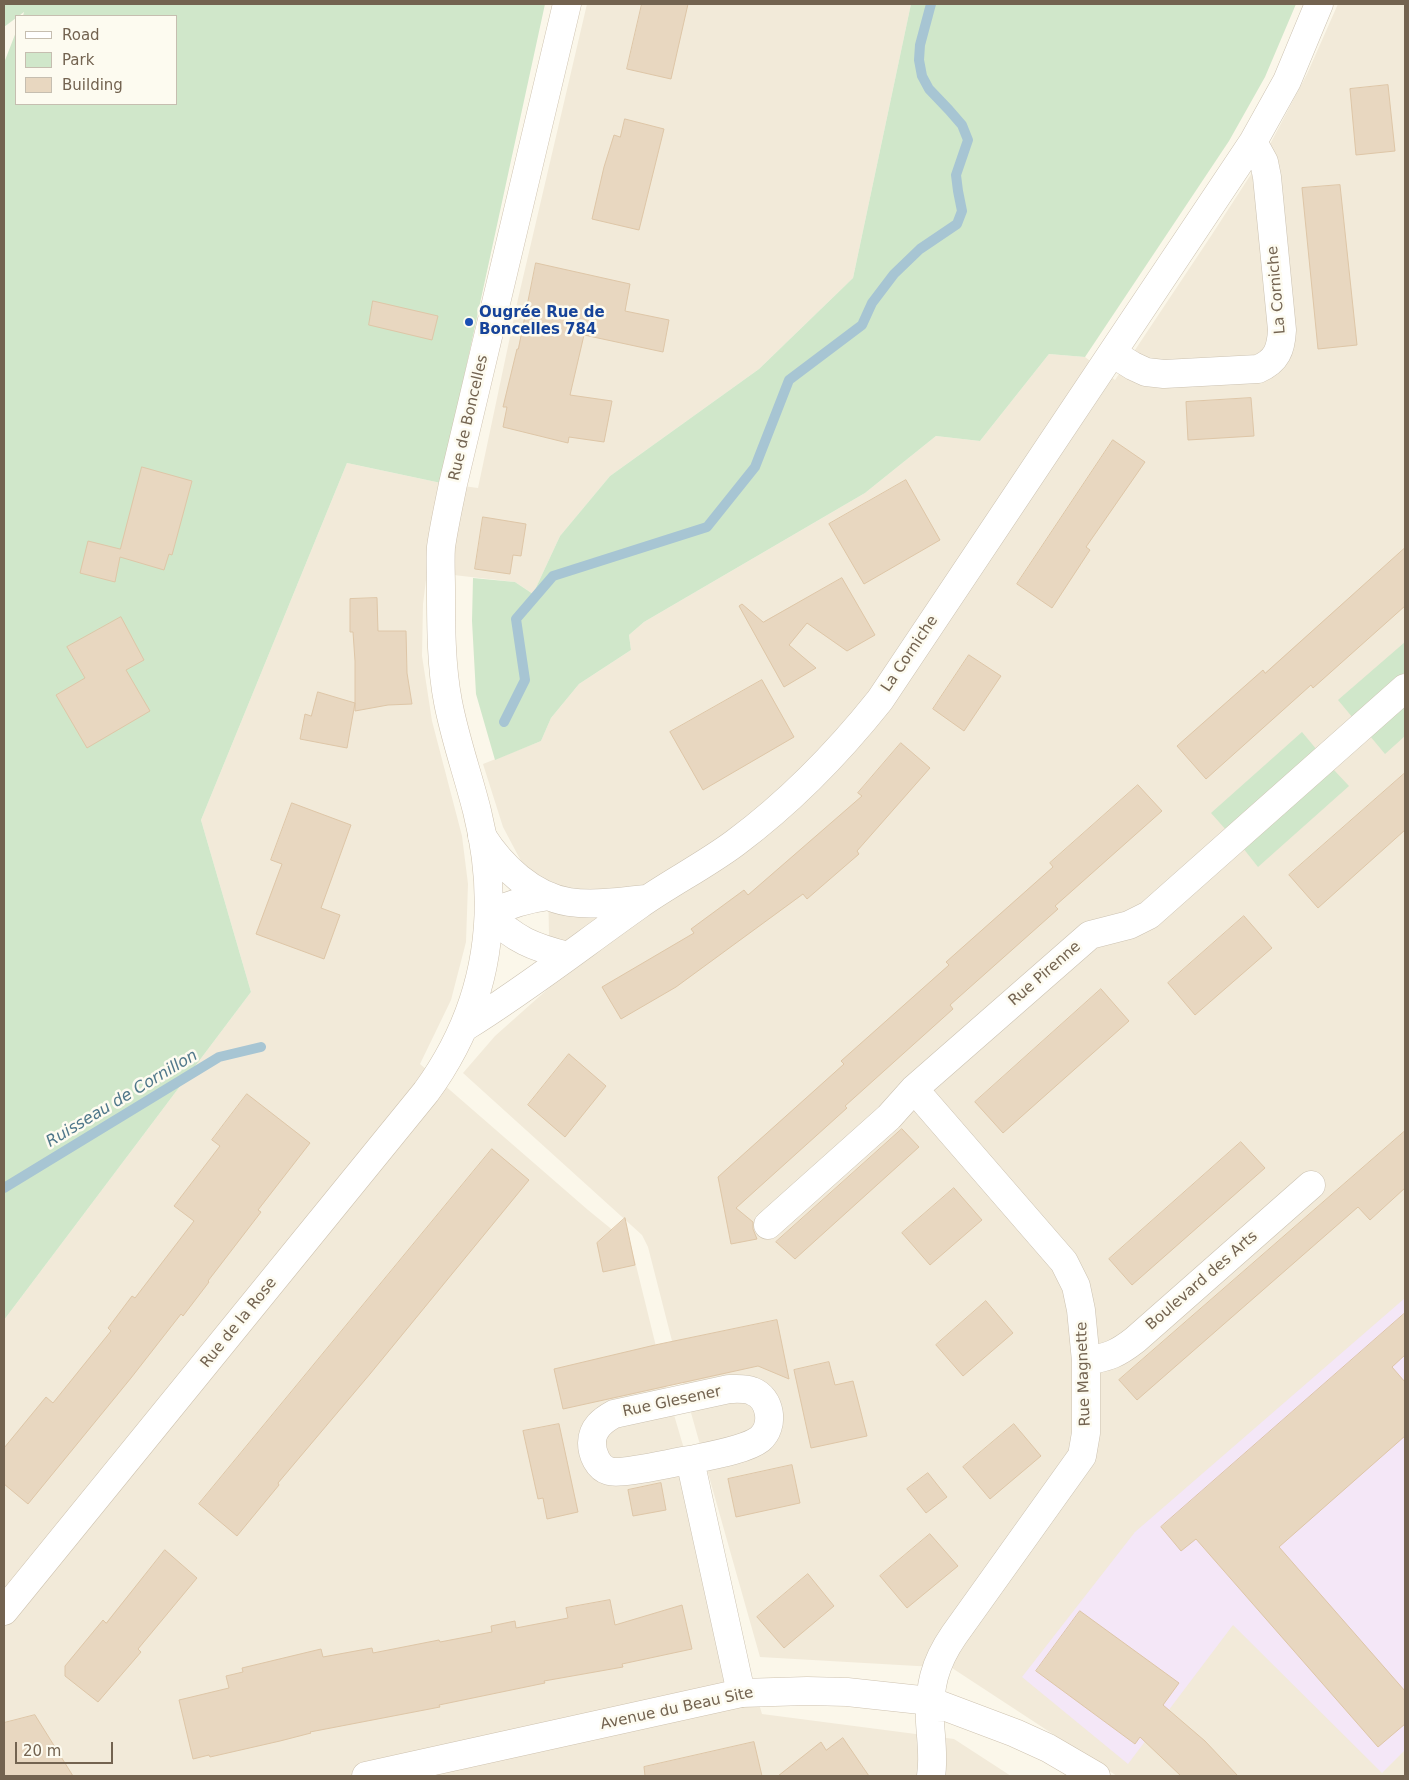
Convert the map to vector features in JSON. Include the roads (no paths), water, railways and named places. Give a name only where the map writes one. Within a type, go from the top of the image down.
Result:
[{"type":"street","name":"Rue de Boncelles","points":[[482,836],[447,701],[440,631],[441,548],[453,484],[567,4]]},
{"type":"street","name":"La Corniche","points":[[568,956],[648,898],[734,844],[761,822],[824,766],[880,700],[1254,142],[1287,81],[1319,4]]},
{"type":"street","name":"La Corniche","points":[[1112,353],[1146,372],[1164,374],[1258,369],[1269,364],[1276,356],[1281,344],[1282,330],[1268,186],[1264,162],[1254,142]]},
{"type":"street","name":"Rue Pirenne","points":[[768,1225],[889,1117],[914,1089],[1090,935],[1129,925],[1149,915],[1405,688]]},
{"type":"street","name":"La Corniche","points":[[482,836],[502,864],[532,887],[549,896],[568,902],[586,903],[648,898]]},
{"type":"street","name":"Rue de la Rose","points":[[4,1611],[442,1070],[465,1027],[481,975],[488,937],[488,878],[482,836]]},
{"type":"street","name":"La Corniche","points":[[489,914],[527,899],[549,896]]},
{"type":"street","points":[[489,914],[505,930],[522,941],[544,950],[568,956]]},
{"type":"street","points":[[465,1027],[508,1001],[568,956]]},
{"type":"street","name":"Rue Magnette","points":[[914,1089],[1064,1262],[1078,1294],[1086,1361],[1086,1434],[1082,1456],[943,1652],[934,1675],[930,1701],[931,1776]]},
{"type":"street","name":"Boulevard des Arts","points":[[1086,1361],[1104,1358],[1119,1352],[1135,1340],[1311,1185]]},
{"type":"street","name":"Rue Glesener","points":[[729,1389],[742,1389],[760,1395],[766,1404],[770,1416],[768,1428],[760,1439],[746,1446],[690,1460],[621,1472],[609,1472],[600,1466],[594,1456],[592,1443],[595,1430],[602,1420],[614,1414],[729,1389]]},
{"type":"street","points":[[690,1460],[741,1693]]},
{"type":"street","name":"Avenue du Beau Site","points":[[366,1776],[741,1693],[807,1691],[847,1692],[930,1701],[1023,1736],[1096,1776]]},
{"type":"waterway","name":"Ruisseau de Cornillon","points":[[504,722],[525,680],[516,619],[553,576],[707,527],[755,467],[789,380],[862,325],[872,303],[894,274],[920,249],[957,224],[962,211],[956,175],[968,140],[962,125],[929,89],[922,76],[919,60],[920,45],[931,4]]},
{"type":"waterway","name":"Ruisseau de Cornillon","points":[[4,1188],[219,1057],[261,1047]]},
{"type":"place","name":"Ougrée Rue de Boncelles 784","points":[[469,322]]}]
